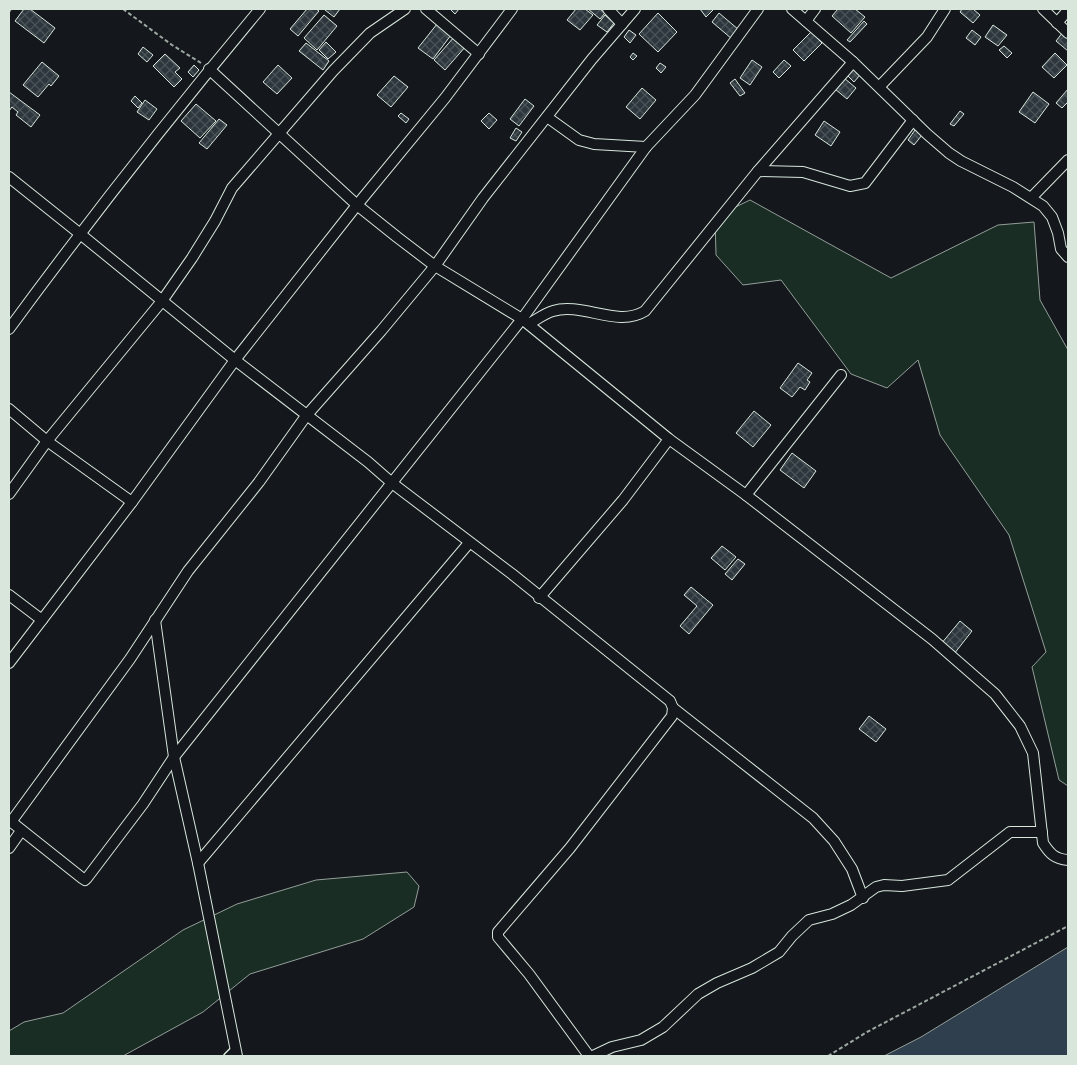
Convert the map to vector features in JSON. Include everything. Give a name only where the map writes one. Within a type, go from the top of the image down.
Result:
[{"type":"street","points":[[9,329],[79,233],[260,9]]},
{"type":"street","points":[[9,494],[47,441],[162,301],[197,250],[232,188],[333,71],[370,33],[405,9]]},
{"type":"street","points":[[426,9],[479,54]]},
{"type":"street","points":[[9,663],[132,502],[235,360],[479,54],[512,9]]},
{"type":"street","points":[[608,9],[622,24]]},
{"type":"street","points":[[635,9],[483,198],[435,266],[306,416],[259,482],[188,571],[130,659],[10,821],[85,880],[143,804],[174,758],[392,483],[525,321],[646,147],[695,95],[758,9]]},
{"type":"street","points":[[792,9],[880,86],[927,134],[961,161],[1043,206],[1052,217],[1058,233],[1060,250],[1068,256]]},
{"type":"street","points":[[806,21],[815,9]]},
{"type":"street","points":[[880,86],[927,37],[945,9]]},
{"type":"street","points":[[1043,9],[1068,33]]},
{"type":"street","points":[[1057,23],[1068,10]]},
{"type":"street","points":[[525,321],[553,311],[568,310],[625,317],[636,316],[645,311],[758,171],[853,62]]},
{"type":"street","points":[[210,69],[357,205],[435,266],[525,321],[669,439],[746,495],[932,639],[996,694],[1020,726],[1032,753],[1043,843],[1056,858],[1068,860]]},
{"type":"street","points":[[547,117],[579,140],[594,144],[646,147]]},
{"type":"street","points":[[758,171],[803,172],[850,186],[858,186],[865,183],[914,120]]},
{"type":"street","points":[[1031,198],[1068,160]]},
{"type":"street","points":[[10,180],[79,233],[306,416],[368,462],[469,543],[512,574],[539,598],[670,701],[673,708],[813,818],[834,841],[847,862],[863,898]]},
{"type":"street","points":[[746,495],[841,376]]},
{"type":"street","points":[[9,409],[47,441],[132,502]]},
{"type":"street","points":[[539,598],[623,500],[669,439]]},
{"type":"street","points":[[198,863],[469,543]]},
{"type":"street","points":[[9,595],[42,620]]},
{"type":"street","points":[[155,620],[174,758],[198,863],[236,1052]]},
{"type":"street","points":[[590,1056],[529,974],[498,937],[498,932],[570,848],[672,716],[673,708]]},
{"type":"street","points":[[9,848],[21,830]]},
{"type":"street","points":[[594,1056],[612,1047],[641,1040],[663,1027],[698,994],[717,983],[752,968],[779,952],[809,920],[832,914],[863,898],[868,892],[884,885],[902,886],[948,880],[1010,832],[1042,832]]},
{"type":"lane","points":[[227,1056],[236,1052]]},
{"type":"path","points":[[123,9],[172,45],[210,69]]},
{"type":"path","points":[[828,1056],[867,1032],[1068,926]]},
{"type":"green space","points":[[750,200],[891,278],[998,225],[1034,222],[1040,300],[1068,350],[1068,786],[1059,780],[1032,667],[1046,652],[1009,535],[940,435],[918,360],[887,388],[851,374],[781,280],[743,285],[716,255],[715,217]]},
{"type":"green space","points":[[407,872],[419,886],[414,907],[363,939],[250,974],[203,1012],[123,1056],[9,1056],[9,1031],[24,1022],[63,1013],[183,930],[237,904],[316,880]]},
{"type":"water","points":[[1068,947],[1068,1056],[884,1056],[921,1037]]},
{"type":"building","points":[[24,9],[30,9],[55,28],[44,43],[15,21]]},
{"type":"building","points":[[307,9],[319,11],[298,36],[290,29]]},
{"type":"building","points":[[326,9],[340,9],[334,17]]},
{"type":"building","points":[[450,9],[459,9],[455,14]]},
{"type":"building","points":[[576,9],[585,9],[593,15],[580,30],[567,20]]},
{"type":"building","points":[[588,9],[600,9],[605,13],[600,19]]},
{"type":"building","points":[[700,9],[714,9],[706,17]]},
{"type":"building","points":[[838,9],[855,9],[865,17],[851,33],[832,16]]},
{"type":"building","points":[[962,9],[973,9],[980,15],[973,23],[960,12]]},
{"type":"building","points":[[658,13],[677,32],[658,52],[639,34]]},
{"type":"building","points":[[719,13],[739,30],[732,39],[712,22]]},
{"type":"building","points":[[324,15],[337,26],[317,50],[304,38]]},
{"type":"building","points":[[605,15],[614,23],[607,32],[597,25]]},
{"type":"building","points":[[864,21],[867,24],[850,42],[847,40]]},
{"type":"building","points":[[437,24],[451,35],[433,59],[418,48]]},
{"type":"building","points":[[993,25],[1007,35],[998,46],[985,37]]},
{"type":"building","points":[[629,30],[636,35],[630,43],[624,37]]},
{"type":"building","points":[[972,30],[981,37],[975,45],[966,38]]},
{"type":"building","points":[[811,32],[822,43],[804,61],[793,50]]},
{"type":"building","points":[[1063,32],[1068,37],[1068,51],[1056,41]]},
{"type":"building","points":[[455,36],[466,46],[445,70],[434,60]]},
{"type":"building","points":[[326,42],[336,52],[328,59],[319,50]]},
{"type":"building","points":[[306,43],[329,61],[323,70],[299,51]]},
{"type":"building","points":[[1004,46],[1012,53],[1007,58],[999,50]]},
{"type":"building","points":[[143,47],[153,55],[147,62],[138,54]]},
{"type":"building","points":[[633,53],[637,56],[633,60],[630,57]]},
{"type":"building","points":[[1055,53],[1067,65],[1054,78],[1042,67]]},
{"type":"building","points":[[165,54],[180,68],[175,72],[182,79],[174,87],[153,66]]},
{"type":"building","points":[[752,60],[762,67],[750,85],[740,78]]},
{"type":"building","points":[[784,60],[791,66],[779,78],[773,72]]},
{"type":"building","points":[[42,62],[59,76],[38,97],[23,85]]},
{"type":"building","points":[[660,63],[666,67],[661,73],[656,68]]},
{"type":"building","points":[[194,65],[199,70],[193,77],[188,72]]},
{"type":"building","points":[[278,65],[292,78],[277,94],[263,82]]},
{"type":"building","points":[[852,68],[860,75],[854,82],[846,74]]},
{"type":"building","points":[[394,76],[408,87],[391,107],[377,95]]},
{"type":"building","points":[[844,78],[856,88],[847,99],[835,89]]},
{"type":"building","points":[[735,79],[745,93],[740,96],[730,83]]},
{"type":"building","points":[[642,88],[656,100],[640,119],[626,107]]},
{"type":"building","points":[[1068,89],[1068,102],[1062,108],[1056,103]]},
{"type":"building","points":[[9,92],[40,115],[31,127],[16,115],[18,112],[12,107],[9,111]]},
{"type":"building","points":[[1033,92],[1049,104],[1035,123],[1019,112]]},
{"type":"building","points":[[135,96],[142,103],[138,108],[131,101]]},
{"type":"building","points":[[525,99],[534,106],[519,126],[510,119]]},
{"type":"building","points":[[145,100],[157,109],[149,120],[137,112]]},
{"type":"building","points":[[196,104],[216,121],[200,138],[181,121]]},
{"type":"building","points":[[960,111],[964,114],[954,126],[950,124]]},
{"type":"building","points":[[401,113],[409,119],[406,123],[398,116]]},
{"type":"building","points":[[489,113],[497,120],[489,129],[481,121]]},
{"type":"building","points":[[219,119],[227,125],[207,149],[199,143]]},
{"type":"building","points":[[824,121],[840,132],[831,146],[815,135]]},
{"type":"building","points":[[516,128],[522,132],[516,141],[510,138]]},
{"type":"building","points":[[915,130],[922,135],[914,145],[908,140]]},
{"type":"building","points":[[798,363],[812,373],[807,380],[810,382],[805,390],[800,387],[792,397],[780,388]]},
{"type":"building","points":[[754,411],[771,425],[753,447],[736,433]]},
{"type":"building","points":[[792,453],[816,471],[804,488],[780,470]]},
{"type":"building","points":[[722,546],[736,557],[725,570],[711,558]]},
{"type":"building","points":[[738,559],[745,564],[732,580],[725,574]]},
{"type":"building","points":[[691,587],[713,605],[689,634],[680,626],[697,606],[684,595]]},
{"type":"building","points":[[960,621],[972,631],[954,654],[941,644]]},
{"type":"building","points":[[869,716],[886,729],[876,742],[859,729]]}]
